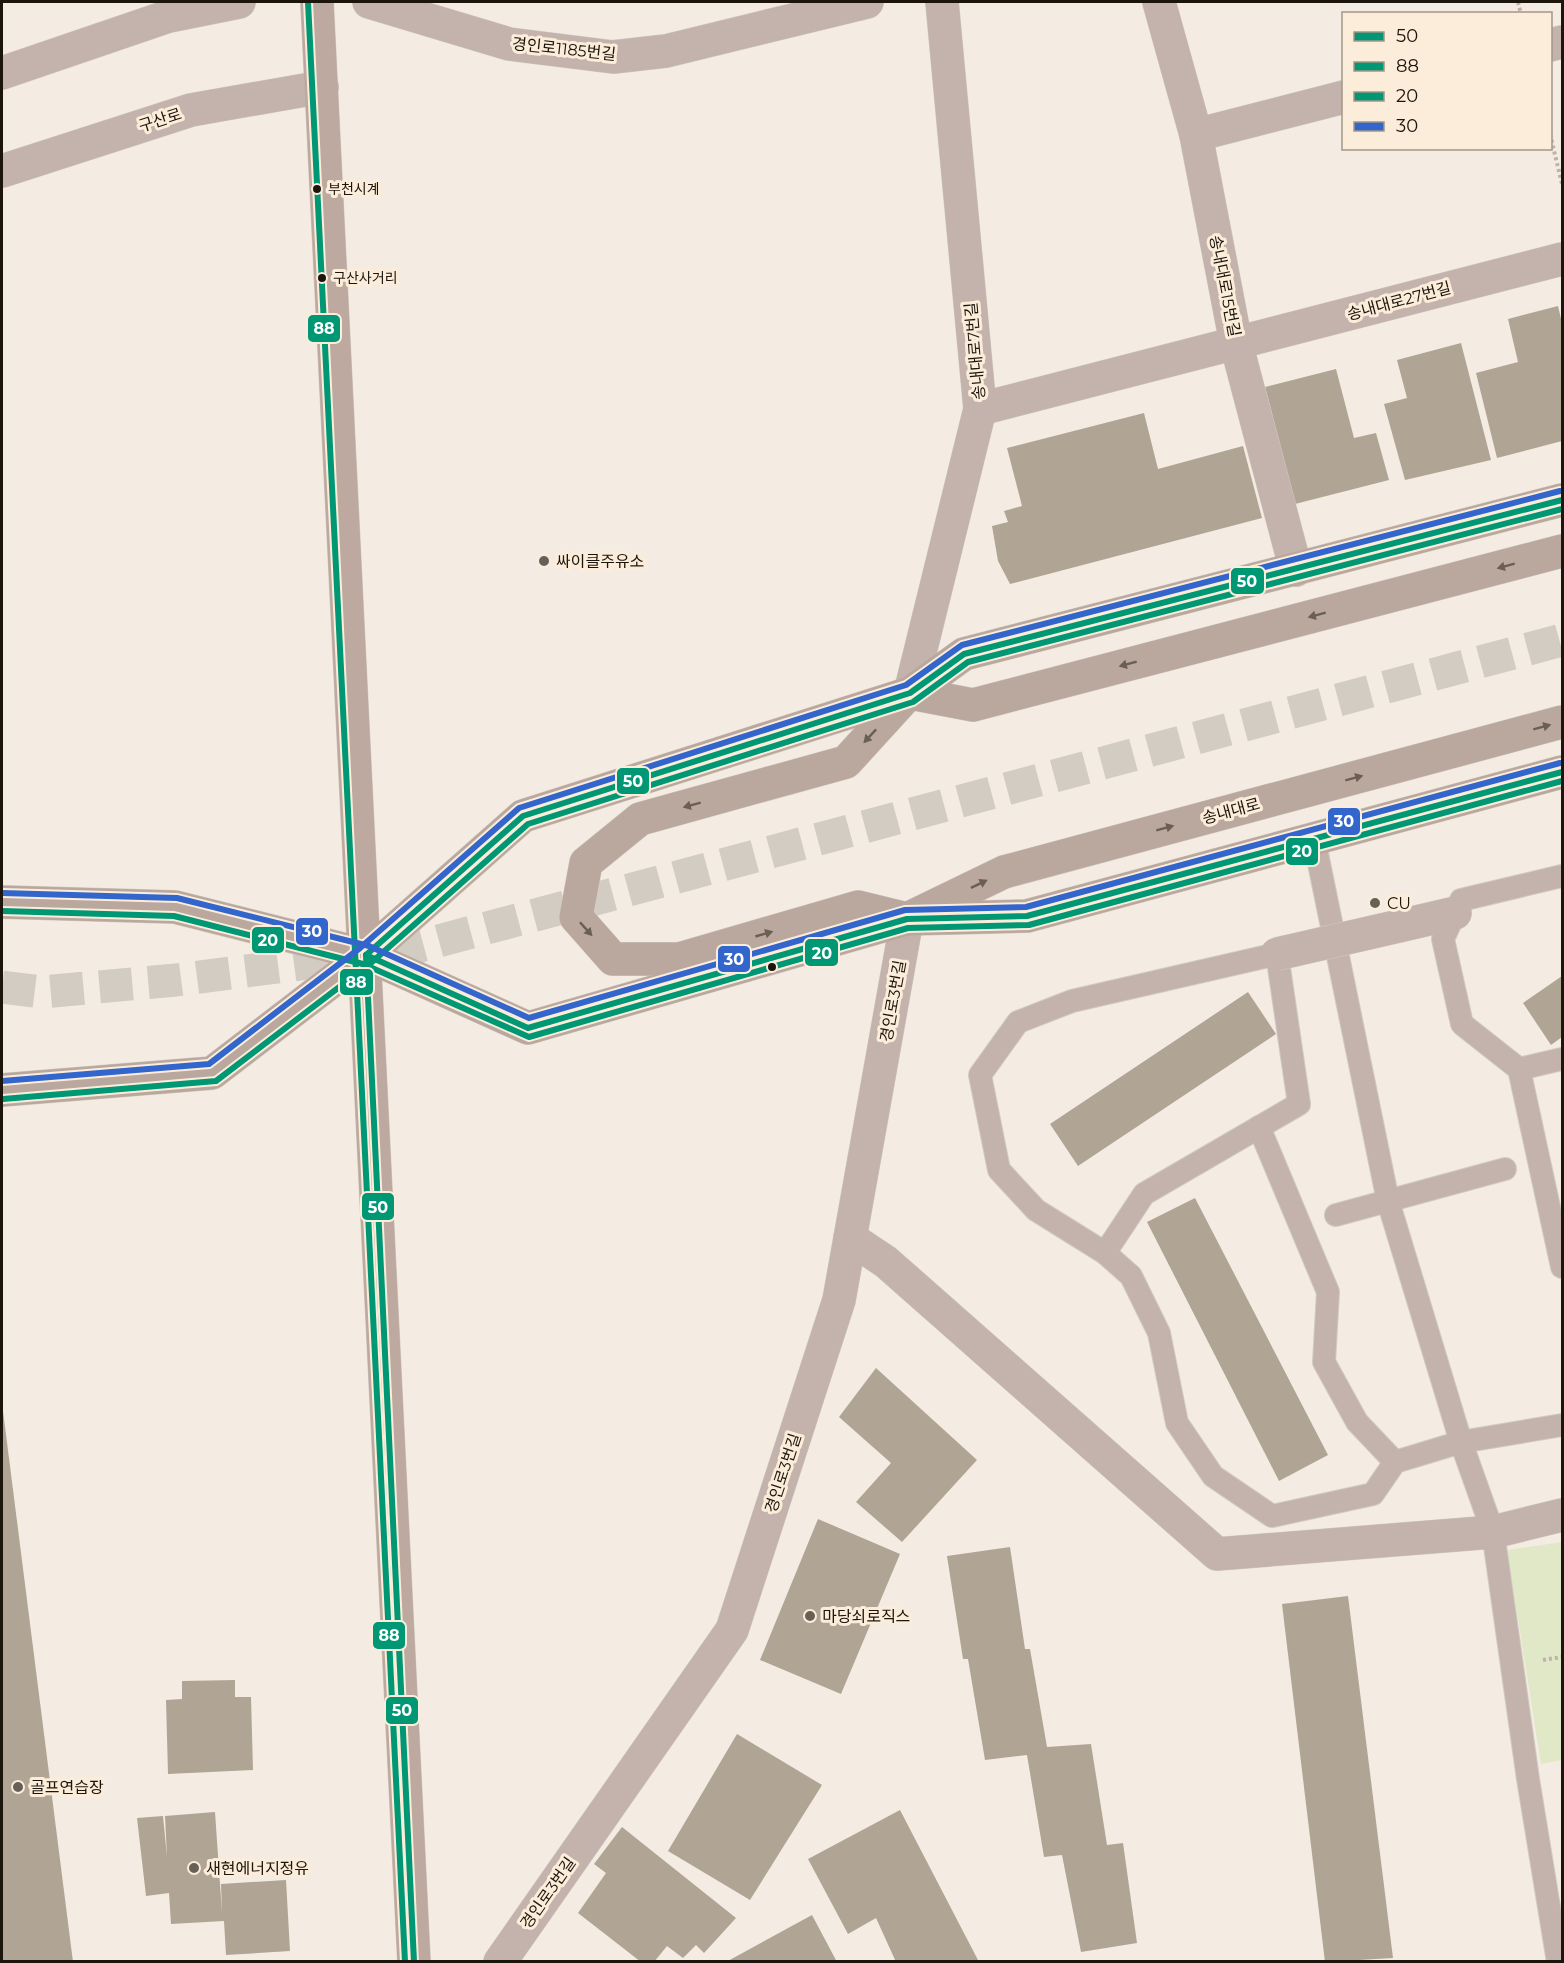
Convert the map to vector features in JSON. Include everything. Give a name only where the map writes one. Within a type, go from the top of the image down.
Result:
[{"type":"main road","points":[[317,2],[366,955],[414,1962]]},
{"type":"street","points":[[2,73],[169,16],[238,2]]},
{"type":"street","name":"경인로1185번길","points":[[369,2],[509,44],[613,57],[666,51],[867,2]]},
{"type":"street","name":"송내대로7번길","points":[[909,693],[980,409],[942,2]]},
{"type":"street","name":"송내대로15번길","points":[[1159,2],[1196,135],[1236,343],[1296,570]]},
{"type":"street","name":"구산로","points":[[2,171],[191,110],[322,87]]},
{"type":"street","points":[[1196,135],[1342,98]]},
{"type":"street","name":"송내대로27번길","points":[[980,409],[1563,258]]},
{"type":"street","points":[[907,919],[858,907],[679,959],[613,959],[576,917],[586,863],[640,819],[846,762],[909,693],[964,654],[1563,500]]},
{"type":"street","points":[[2,1090],[212,1073],[366,955],[523,816],[909,693],[973,705],[1563,551]]},
{"type":"street","name":"송내대로","points":[[2,902],[175,907],[366,955],[528,1028],[907,919],[1004,872],[1563,722]]},
{"type":"street","name":"송내대로","points":[[907,919],[1027,916],[1563,772]]},
{"type":"street","points":[[1277,954],[1455,913]]},
{"type":"street","name":"경인로3번길","points":[[500,1962],[732,1630],[839,1300],[907,919]]},
{"type":"street","points":[[850,1238],[886,1262],[1217,1554],[1493,1532],[1563,1515]]},
{"type":"lane","points":[[1314,839],[1388,1201],[1461,1442],[1493,1532],[1528,1779],[1558,1962]]},
{"type":"lane","points":[[1563,876],[1461,900],[1443,939],[1462,1024],[1519,1069],[1563,1267]]},
{"type":"lane","points":[[1105,1253],[1144,1194],[1299,1104],[1277,954],[1072,1001],[1018,1022],[980,1075],[999,1170],[1036,1210],[1105,1253],[1131,1276],[1159,1333],[1177,1423],[1213,1476],[1272,1516],[1373,1494],[1395,1462],[1461,1442],[1563,1425]]},
{"type":"lane","points":[[1519,1069],[1563,1059]]},
{"type":"lane","points":[[1259,1127],[1328,1292],[1323,1362],[1357,1422],[1395,1462]]},
{"type":"lane","points":[[1336,1215],[1505,1169]]},
{"type":"path","points":[[1552,138],[1563,184]]},
{"type":"green space","points":[[1562,1542],[1562,1760],[1541,1764],[1507,1550]]},
{"type":"building","points":[[1558,306],[1562,323],[1562,441],[1497,458],[1476,373],[1518,362],[1508,319]]},
{"type":"building","points":[[1461,343],[1491,460],[1405,480],[1384,404],[1407,398],[1397,360]]},
{"type":"building","points":[[1336,369],[1354,438],[1376,433],[1389,480],[1295,504],[1265,387]]},
{"type":"building","points":[[1144,413],[1158,469],[1243,446],[1262,518],[1010,584],[998,561],[992,526],[1008,522],[1004,511],[1022,506],[1007,448]]},
{"type":"building","points":[[1562,976],[1562,1037],[1551,1045],[1523,1003]]},
{"type":"building","points":[[1248,992],[1276,1034],[1078,1166],[1050,1124]]},
{"type":"building","points":[[1195,1198],[1328,1455],[1279,1481],[1147,1222]]},
{"type":"building","points":[[876,1368],[977,1460],[902,1542],[856,1502],[891,1463],[839,1417]]},
{"type":"building","points":[[3,1411],[73,1962],[2,1962]]},
{"type":"building","points":[[818,1519],[900,1554],[841,1694],[760,1660]]},
{"type":"building","points":[[1010,1547],[1025,1649],[1030,1649],[1047,1747],[1091,1744],[1107,1845],[1123,1843],[1137,1943],[1081,1952],[1062,1855],[1044,1857],[1027,1755],[985,1760],[968,1659],[963,1659],[947,1556]]},
{"type":"building","points":[[1348,1596],[1393,1958],[1325,1962],[1282,1604]]},
{"type":"building","points":[[235,1680],[235,1697],[251,1697],[253,1770],[168,1774],[166,1700],[182,1699],[182,1681]]},
{"type":"building","points":[[737,1734],[822,1785],[750,1900],[668,1851]]},
{"type":"building","points":[[900,1810],[979,1962],[896,1962],[876,1918],[848,1934],[808,1859]]},
{"type":"building","points":[[215,1812],[222,1913],[221,1884],[286,1880],[290,1951],[226,1955],[224,1921],[171,1924],[169,1893],[146,1896],[137,1818],[163,1816],[167,1857],[165,1816]]},
{"type":"building","points":[[622,1827],[736,1918],[704,1953],[696,1945],[683,1958],[667,1946],[654,1962],[641,1962],[578,1913],[606,1873],[594,1864]]},
{"type":"building","points":[[812,1915],[837,1962],[726,1962]]},
{"type":"tunnel","points":[[2,987],[42,992],[176,980],[401,951],[1562,640]]},
{"type":"transit line","name":"88","points":[[308,2],[405,1962]]},
{"type":"transit line","name":"30","points":[[2,1081],[209,1064],[360,948],[519,808],[906,685],[962,645],[1560,491]]},
{"type":"transit line","name":"50","points":[[366,955],[523,816],[910,693],[964,654],[1562,500]]},
{"type":"transit line","name":"20","points":[[3,1099],[216,1081],[372,962],[528,824],[913,702],[968,662],[1562,509]]},
{"type":"transit line","name":"30","points":[[2,893],[177,898],[369,946],[529,1018],[905,910],[1026,907],[1560,763]]},
{"type":"transit line","name":"50","points":[[366,955],[528,1028],[907,919],[1027,916],[1562,772]]},
{"type":"transit line","name":"20","points":[[2,911],[174,916],[363,964],[529,1037],[908,928],[1029,925],[1562,781]]},
{"type":"transit line","name":"50","points":[[366,955],[414,1962]]},
{"type":"place","name":"부천시계","points":[[317,189]]},
{"type":"place","name":"구산사거리","points":[[322,278]]},
{"type":"place","name":"싸이클주유소","points":[[544,561]]},
{"type":"place","name":"CU","points":[[1375,903]]},
{"type":"place","name":"마당쇠로직스","points":[[810,1616]]},
{"type":"place","name":"골프연습장","points":[[18,1787]]},
{"type":"place","name":"새현에너지정유","points":[[194,1868]]}]
